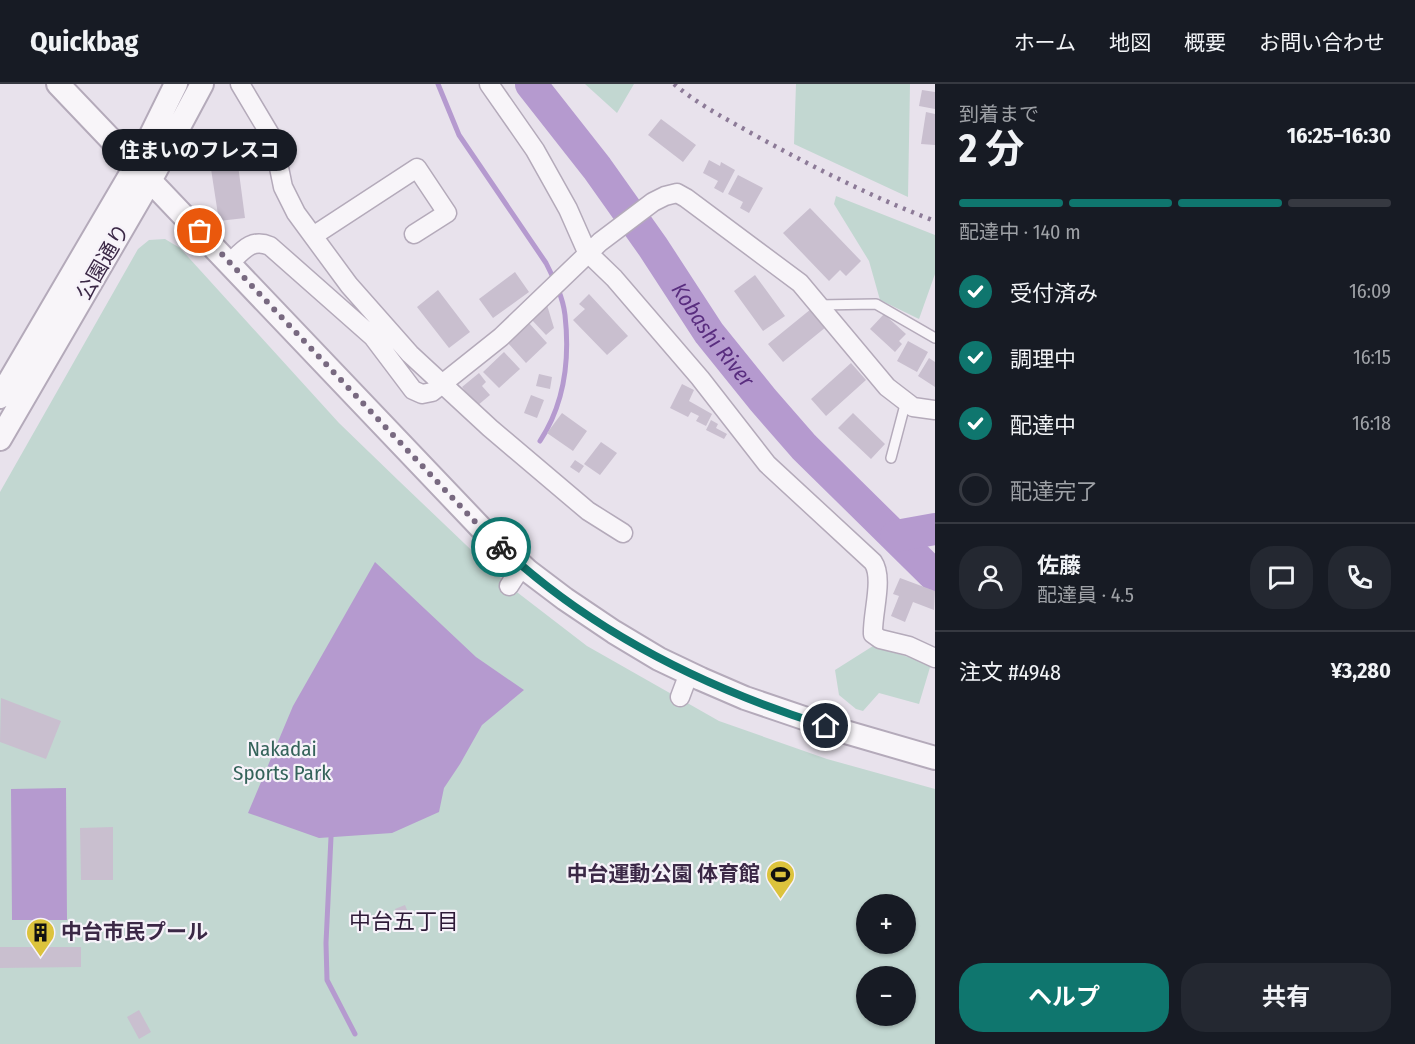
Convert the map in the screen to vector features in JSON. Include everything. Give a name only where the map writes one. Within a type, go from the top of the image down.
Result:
[{"type":"street","points":[[58,84],[473,520],[522,566],[614,632],[689,673],[745,698],[794,716],[935,758]]},
{"type":"street","name":"公園通り","points":[[0,439],[143,173],[176,84]]},
{"type":"street","points":[[240,84],[271,136],[283,187],[296,213],[349,285],[410,354],[490,428],[588,512],[623,533]]},
{"type":"street","points":[[489,84],[535,150],[568,209],[614,278],[700,378],[767,464],[873,562],[878,573],[872,620],[873,634],[880,639],[909,646],[935,658]]},
{"type":"street","name":"公園通り","points":[[0,397],[202,85]]},
{"type":"street","points":[[312,236],[417,168],[447,213],[414,234]]},
{"type":"street","points":[[230,263],[246,247],[254,243],[270,246],[373,337],[413,390],[422,394],[432,393],[501,337],[593,247],[653,202],[665,195],[677,193],[687,198],[800,283],[887,387],[914,407],[935,411]]},
{"type":"street","points":[[509,586],[522,566]]},
{"type":"street","points":[[680,697],[689,673]]},
{"type":"lane","points":[[818,305],[876,304],[934,339]]},
{"type":"lane","points":[[891,458],[906,401]]},
{"type":"green space","points":[[585,84],[634,84],[617,113]]},
{"type":"green space","points":[[796,84],[910,84],[908,197],[794,144]]},
{"type":"green space","points":[[836,196],[935,235],[935,274],[919,319],[880,300],[869,261],[834,204]]},
{"type":"green space","name":"Nakadai Sports Park","points":[[165,239],[180,248],[339,423],[509,586],[587,646],[719,721],[827,759],[935,789],[935,1044],[0,1044],[0,492],[138,249],[149,240]]},
{"type":"green space","points":[[873,646],[931,664],[919,704],[879,693],[863,711],[856,709],[839,695],[835,670]]},
{"type":"shaded area","points":[[375,562],[476,657],[524,690],[482,725],[444,788],[439,812],[392,833],[319,838],[248,813],[293,706]]},
{"type":"shaded area","points":[[66,788],[67,920],[12,920],[11,789]]},
{"type":"building","points":[[922,90],[935,92],[935,109],[919,106]]},
{"type":"building","points":[[926,112],[935,114],[935,145],[921,144]]},
{"type":"building","points":[[661,119],[696,145],[683,162],[648,135]]},
{"type":"building","points":[[709,160],[720,166],[721,162],[735,170],[723,193],[714,188],[718,181],[703,173]]},
{"type":"building","points":[[238,165],[245,218],[219,221],[211,169]]},
{"type":"building","points":[[738,175],[763,188],[749,213],[740,208],[743,202],[728,194]]},
{"type":"building","points":[[810,208],[861,261],[846,276],[840,270],[829,281],[783,233]]},
{"type":"building","points":[[515,272],[529,292],[493,318],[479,299]]},
{"type":"building","points":[[755,275],[785,316],[763,331],[734,291]]},
{"type":"building","points":[[438,290],[470,332],[449,348],[417,307]]},
{"type":"building","points":[[589,294],[628,336],[607,355],[573,320],[585,309],[579,304]]},
{"type":"building","points":[[547,305],[554,328],[546,335],[531,319]]},
{"type":"building","points":[[811,309],[826,327],[783,362],[768,344]]},
{"type":"building","points":[[884,314],[906,334],[899,341],[902,344],[895,352],[870,329]]},
{"type":"building","points":[[529,323],[547,343],[526,363],[508,343]]},
{"type":"building","points":[[908,341],[928,352],[917,372],[897,361]]},
{"type":"building","points":[[504,352],[520,369],[499,388],[483,372]]},
{"type":"building","points":[[929,358],[935,362],[935,387],[918,376]]},
{"type":"building","points":[[851,363],[866,380],[826,416],[811,399]]},
{"type":"building","points":[[479,373],[486,382],[482,386],[490,395],[477,406],[462,387]]},
{"type":"building","points":[[539,374],[552,377],[550,389],[536,386]]},
{"type":"building","points":[[682,384],[694,390],[689,401],[712,414],[706,426],[696,421],[699,416],[691,412],[688,417],[670,408]]},
{"type":"building","points":[[531,395],[544,400],[537,418],[524,413]]},
{"type":"building","points":[[562,413],[587,431],[573,451],[547,433]]},
{"type":"building","points":[[853,413],[885,444],[871,459],[838,428]]},
{"type":"building","points":[[711,420],[718,424],[716,428],[727,434],[724,439],[706,430]]},
{"type":"building","points":[[601,442],[617,453],[600,475],[584,464]]},
{"type":"building","points":[[575,460],[584,466],[579,473],[570,467]]},
{"type":"building","points":[[900,578],[935,591],[934,610],[913,602],[905,622],[891,616],[899,596],[893,594]]},
{"type":"building","points":[[1,698],[61,721],[46,759],[0,742]]},
{"type":"building","points":[[113,827],[113,880],[81,880],[80,828]]},
{"type":"building","points":[[405,905],[409,915],[399,919],[395,909]]},
{"type":"building","name":"中台市民プール","points":[[0,947],[81,947],[81,967],[0,968]]},
{"type":"building","points":[[139,1010],[151,1032],[139,1039],[127,1017]]},
{"type":"waterway","points":[[438,84],[459,135],[546,263],[562,302],[567,348],[564,381],[555,412],[540,441]]},
{"type":"waterway","name":"Kobashi River","points":[[531,84],[597,168],[653,247],[709,333],[763,400],[804,447],[935,576]]},
{"type":"waterway","name":"Kobashi River","points":[[896,536],[935,529]]},
{"type":"waterway","points":[[331,837],[326,943],[327,980],[355,1034]]},
{"type":"railway","points":[[674,84],[715,113],[803,161],[868,193],[935,221]]},
{"type":"way so far","points":[[200,231],[501,547]]},
{"type":"place","name":"住まいのフレスコ","points":[[200,231]]},
{"type":"place","name":"中台運動公園 体育館","points":[[781,900]]},
{"type":"place","name":"中台市民プール","points":[[40,958]]},
{"type":"district","name":"中台五丁目","points":[[404,921]]},
{"type":"route","points":[[501,547],[565,599],[614,632],[659,658],[745,698],[826,726]]}]
